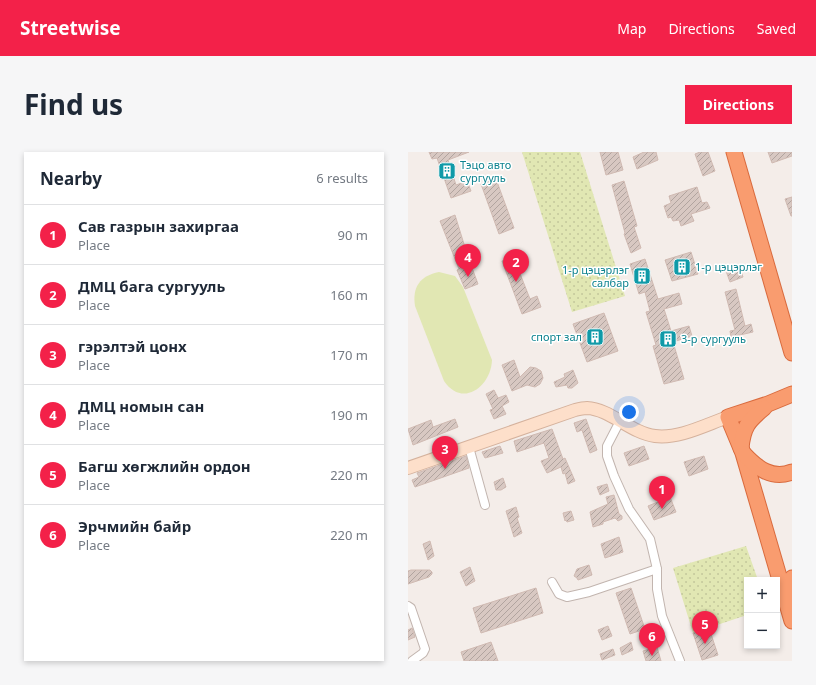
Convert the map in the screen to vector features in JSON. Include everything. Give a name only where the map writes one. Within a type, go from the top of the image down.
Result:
[{"type":"highway","points":[[734,152],[792,354]]},
{"type":"highway","points":[[792,394],[768,404],[728,417],[742,450],[792,621]]},
{"type":"highway","points":[[768,404],[753,417],[748,424],[743,434],[742,450],[756,467],[769,473],[780,475],[792,472]]},
{"type":"highway","points":[[787,606],[792,578]]},
{"type":"main road","points":[[408,468],[575,410],[586,408],[595,410],[620,421],[645,434],[671,437],[728,417]]},
{"type":"street","points":[[620,421],[607,446],[607,456],[614,476],[629,509],[650,539],[657,569],[657,589],[662,616],[680,661]]},
{"type":"street","points":[[469,447],[485,506]]},
{"type":"street","points":[[552,582],[559,594],[567,597],[589,592],[657,569]]},
{"type":"street","points":[[408,606],[411,608],[425,649],[425,651],[412,661]]},
{"type":"green space","points":[[522,152],[580,152],[625,296],[572,312]]},
{"type":"green space","points":[[439,272],[455,276],[463,287],[492,360],[487,378],[481,386],[474,391],[467,393],[459,393],[451,389],[444,381],[415,306],[415,293],[419,283],[427,276]]},
{"type":"green space","points":[[746,546],[757,577],[744,577],[744,616],[693,633],[673,568]]},
{"type":"building","name":"Тэцо авто сургууль","points":[[429,152],[469,152],[448,160],[456,185],[467,181],[471,191],[451,198],[437,158],[432,159]]},
{"type":"building","points":[[600,152],[618,152],[623,170],[606,175]]},
{"type":"building","points":[[644,152],[656,152],[658,160],[637,169],[633,157]]},
{"type":"building","points":[[700,152],[708,152],[715,171],[703,176],[695,154]]},
{"type":"building","points":[[768,152],[792,152],[792,156],[772,163]]},
{"type":"building","points":[[496,179],[514,228],[499,234],[481,184]]},
{"type":"building","points":[[624,181],[637,226],[634,227],[641,248],[631,253],[624,234],[625,233],[612,185]]},
{"type":"building","points":[[697,187],[702,203],[707,202],[710,208],[691,214],[694,221],[681,226],[679,220],[673,221],[671,217],[668,218],[664,206],[671,203],[669,196]]},
{"type":"building","points":[[792,197],[792,216],[791,216],[785,199]]},
{"type":"building","points":[[455,215],[478,284],[465,289],[457,270],[459,269],[440,221]]},
{"type":"building","name":"1-р цэцэрлэг","points":[[691,252],[698,274],[672,281],[665,260]]},
{"type":"building","points":[[521,254],[525,263],[517,266],[530,299],[537,296],[541,307],[522,314],[502,261]]},
{"type":"building","name":"3-р сургууль","points":[[645,259],[658,299],[679,293],[682,304],[664,309],[671,331],[689,326],[692,336],[673,342],[684,379],[664,384],[653,346],[656,345],[646,312],[650,311],[645,292],[639,294],[630,264]]},
{"type":"building","points":[[739,266],[743,277],[730,282],[726,271]]},
{"type":"building","points":[[736,289],[745,326],[751,324],[753,332],[731,337],[730,331],[735,330],[725,292]]},
{"type":"building","name":"спорт зал","points":[[604,313],[618,351],[587,362],[573,324]]},
{"type":"building","points":[[514,360],[520,377],[530,367],[541,371],[543,378],[540,384],[535,387],[527,385],[512,391],[502,365]]},
{"type":"building","points":[[573,370],[578,383],[572,388],[568,388],[567,385],[556,387],[554,382],[565,377],[564,374]]},
{"type":"building","points":[[494,390],[498,398],[506,395],[509,402],[502,406],[506,414],[494,419],[490,410],[493,409],[486,394]]},
{"type":"building","points":[[455,419],[458,427],[413,445],[408,429],[431,420],[433,427]]},
{"type":"building","points":[[586,419],[597,450],[590,453],[582,430],[577,432],[574,423]]},
{"type":"building","points":[[552,429],[563,459],[565,458],[575,481],[568,484],[565,473],[563,474],[561,467],[547,473],[541,461],[549,458],[544,443],[517,452],[514,441]]},
{"type":"building","points":[[500,446],[503,453],[485,458],[482,452]]},
{"type":"building","points":[[644,446],[649,459],[629,466],[624,453]]},
{"type":"building","points":[[466,456],[469,468],[415,487],[412,480],[419,477],[417,473]]},
{"type":"building","points":[[704,456],[708,469],[689,476],[684,462]]},
{"type":"building","points":[[503,478],[506,487],[501,490],[496,490],[494,482]]},
{"type":"building","points":[[607,484],[609,491],[600,495],[597,487]]},
{"type":"building","points":[[614,495],[619,514],[622,516],[622,519],[618,521],[615,518],[593,527],[590,512],[608,504],[606,497]]},
{"type":"building","points":[[670,497],[676,512],[654,520],[648,506]]},
{"type":"building","points":[[516,507],[519,517],[517,518],[522,533],[514,537],[506,511]]},
{"type":"building","points":[[571,511],[574,520],[567,522],[566,520],[565,521],[563,513]]},
{"type":"building","points":[[619,537],[623,552],[605,558],[601,544]]},
{"type":"building","points":[[430,541],[434,556],[428,560],[423,544]]},
{"type":"building","points":[[589,565],[592,575],[578,580],[574,576],[577,569]]},
{"type":"building","points":[[470,567],[475,581],[466,586],[460,572]]},
{"type":"building","points":[[430,570],[432,574],[429,577],[408,584],[408,571]]},
{"type":"building","points":[[536,588],[543,613],[481,633],[473,608]]},
{"type":"building","points":[[631,588],[645,629],[630,634],[616,593]]},
{"type":"building","points":[[608,626],[612,636],[602,640],[598,630]]},
{"type":"building","points":[[412,628],[415,637],[408,640],[408,630]]},
{"type":"building","points":[[709,628],[718,655],[702,660],[693,633]]},
{"type":"building","points":[[491,642],[498,661],[464,661],[461,652]]},
{"type":"building","points":[[631,642],[633,650],[622,655],[620,648]]},
{"type":"building","points":[[657,647],[661,661],[646,661],[643,651]]},
{"type":"building","points":[[613,649],[615,655],[602,660],[600,654]]},
{"type":"place","name":"Тэцо авто сургууль","points":[[447,171]]},
{"type":"place","name":"1-р цэцэрлэг","points":[[682,267]]},
{"type":"place","name":"1-р цэцэрлэг салбар","points":[[642,276]]},
{"type":"place","name":"ДМЦ номын сан","points":[[468,277]]},
{"type":"place","name":"ДМЦ бага сургууль","points":[[516,282]]},
{"type":"place","name":"спорт зал","points":[[595,337]]},
{"type":"place","name":"3-р сургууль","points":[[668,339]]},
{"type":"place","name":"гэрэлтэй цонх","points":[[445,469]]},
{"type":"place","name":"Сав газрын захиргаа","points":[[662,509]]},
{"type":"place","name":"Багш хөгжлийн ордон","points":[[705,644]]},
{"type":"place","name":"Эрчмийн байр","points":[[652,656]]}]
